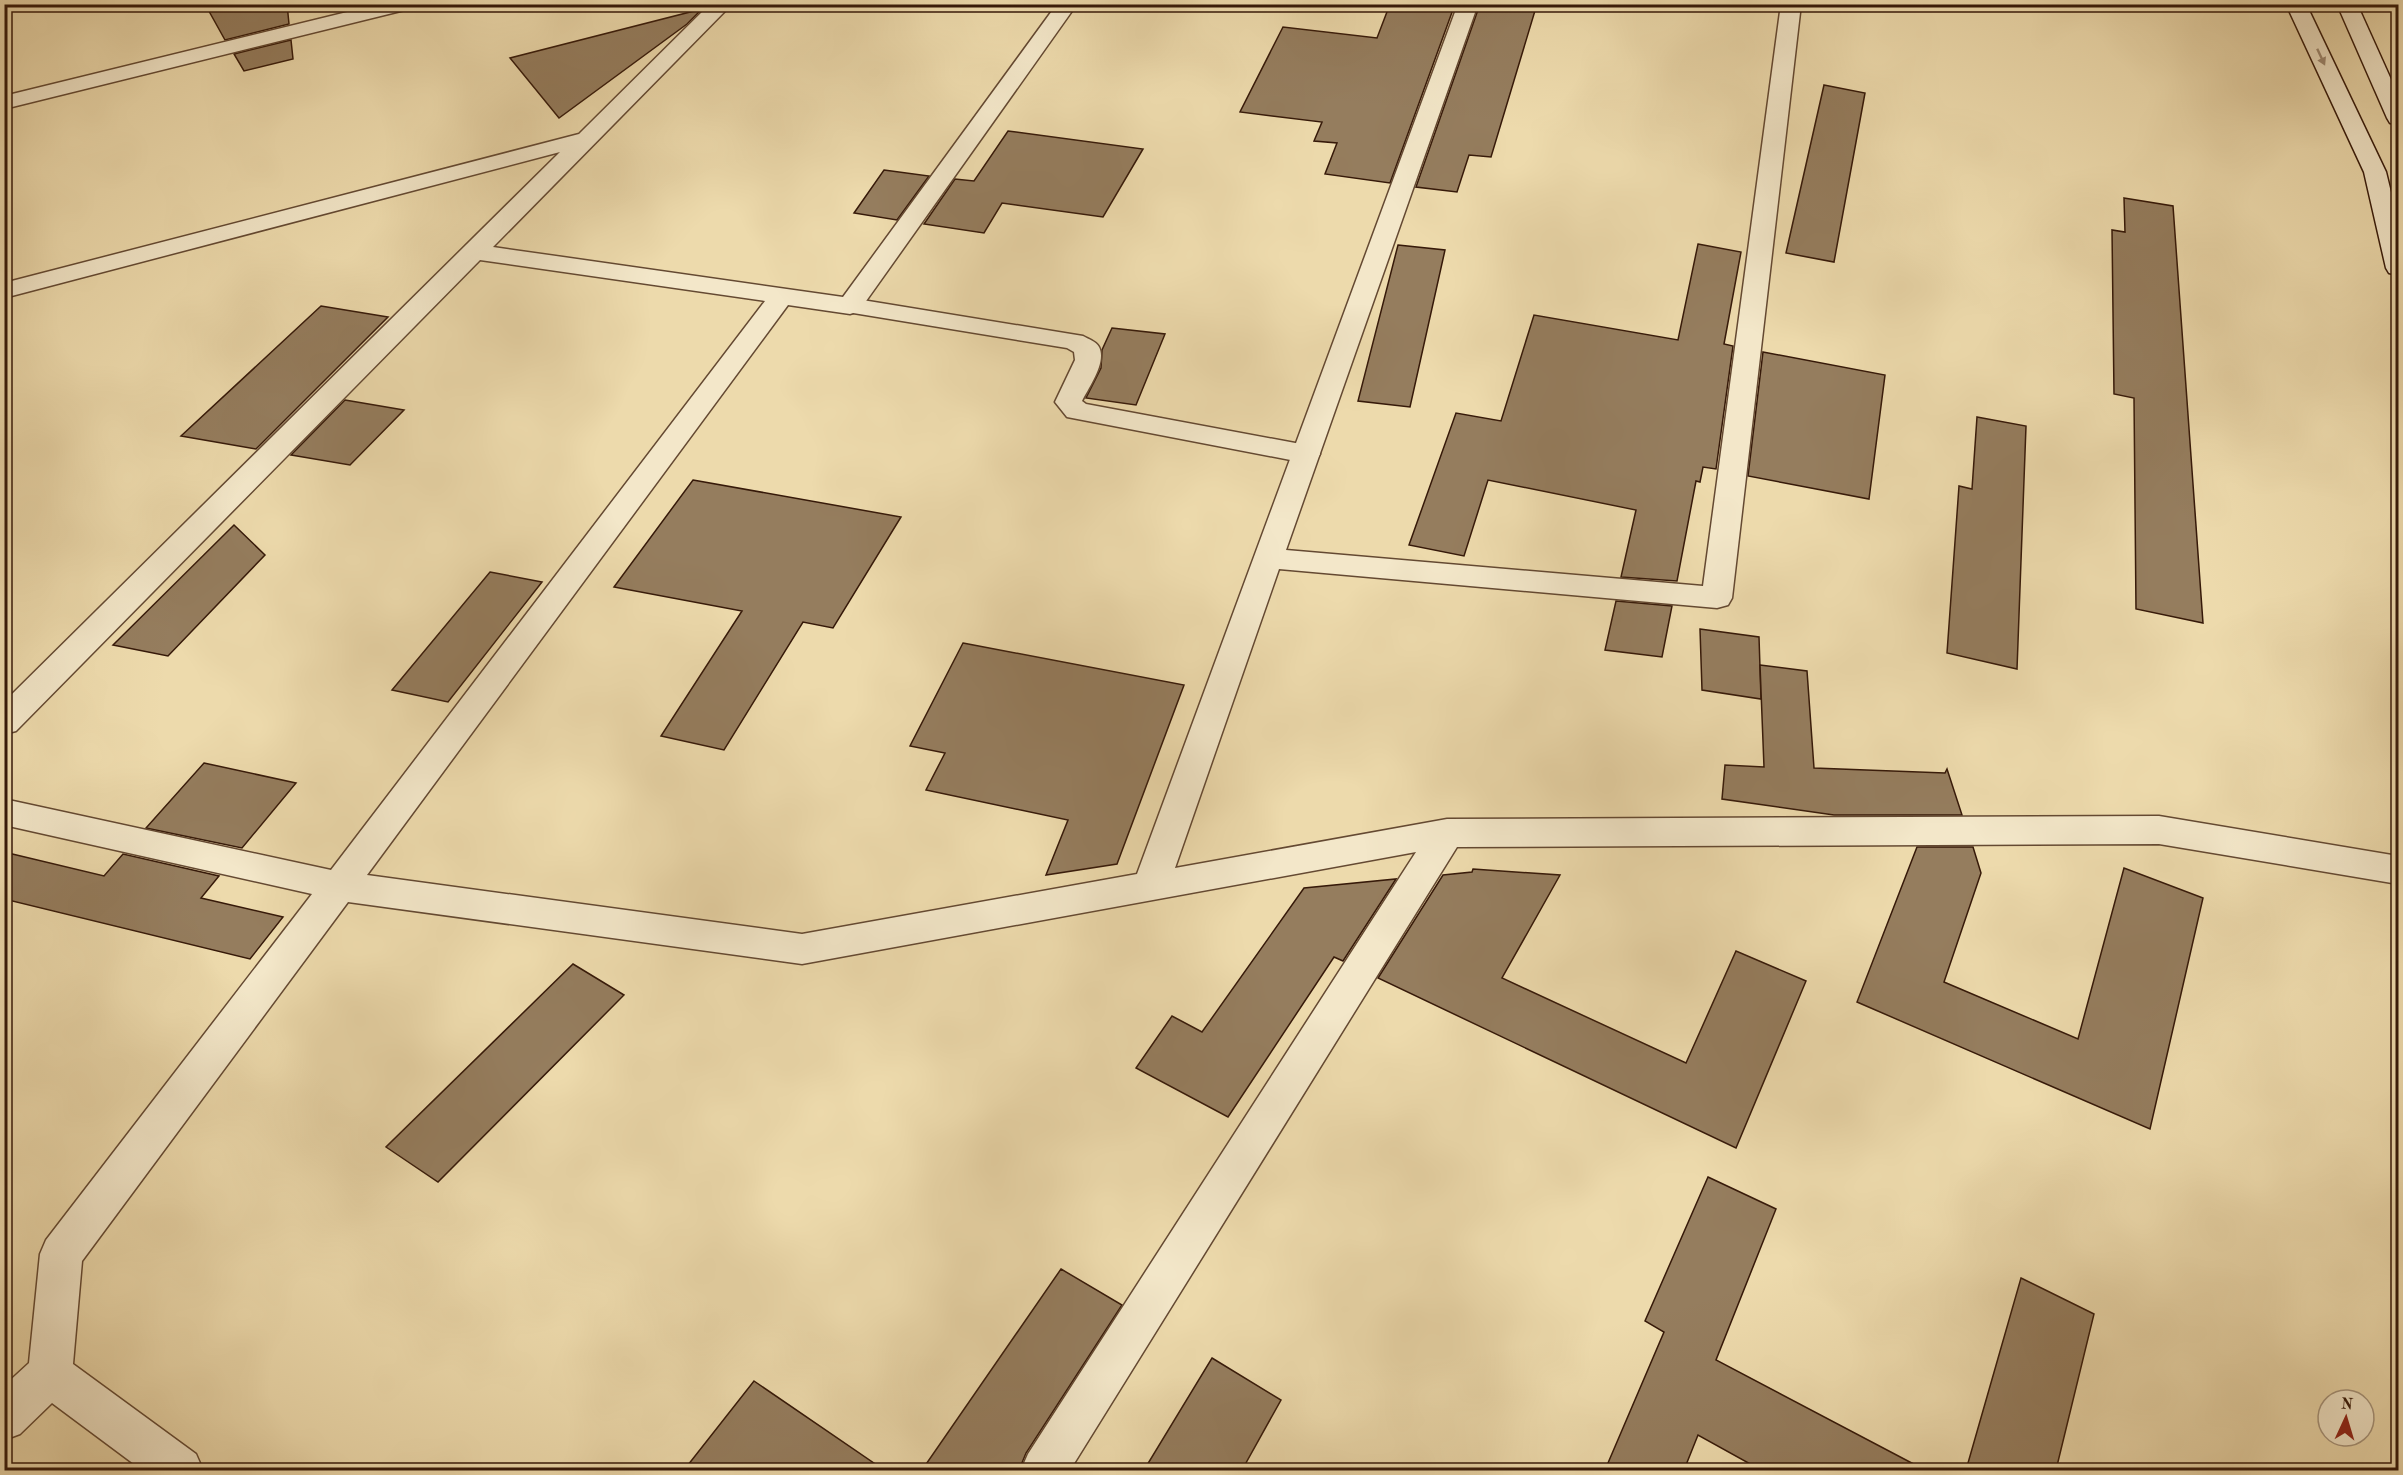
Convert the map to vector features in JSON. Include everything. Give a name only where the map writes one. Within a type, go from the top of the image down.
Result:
[{"type":"street","points":[[4,104],[406,4]]},
{"type":"street","points":[[4,722],[722,4]]},
{"type":"street","points":[[850,306],[1067,4]]},
{"type":"street","points":[[1150,887],[1468,4]]},
{"type":"street","points":[[1268,558],[1716,598],[1791,4]]},
{"type":"street","points":[[2296,4],[2375,172],[2398,268]]},
{"type":"street","points":[[2347,4],[2398,118]]},
{"type":"street","points":[[4,291],[588,138]]},
{"type":"street","points":[[474,252],[850,306],[1074,342],[1087,349],[1088,360],[1068,402],[1077,411],[1306,454]]},
{"type":"street","points":[[4,1418],[50,1374],[61,1254],[782,296]]},
{"type":"street","points":[[4,812],[339,886],[801,949],[1447,833],[2159,830],[2398,870]]},
{"type":"street","points":[[1044,1470],[1447,833]]},
{"type":"street","points":[[50,1374],[180,1470]]},
{"type":"building","points":[[205,4],[287,4],[289,24],[225,40]]},
{"type":"building","points":[[1390,4],[1455,4],[1390,183],[1325,174],[1337,143],[1314,141],[1322,122],[1240,112],[1283,27],[1377,38]]},
{"type":"building","points":[[1480,4],[1537,4],[1491,157],[1469,155],[1457,192],[1416,187]]},
{"type":"building","points":[[702,9],[687,24],[559,118],[510,58]]},
{"type":"building","points":[[291,40],[293,59],[244,71],[234,54]]},
{"type":"building","points":[[1824,85],[1865,93],[1834,262],[1786,253]]},
{"type":"building","points":[[1008,131],[1143,149],[1103,217],[1002,203],[984,233],[924,224],[955,179],[974,181]]},
{"type":"building","points":[[884,170],[929,176],[897,220],[854,213]]},
{"type":"building","points":[[2124,198],[2173,206],[2203,623],[2136,609],[2134,398],[2114,394],[2112,230],[2125,232]]},
{"type":"building","points":[[1698,244],[1741,252],[1724,344],[1733,346],[1716,469],[1703,467],[1700,482],[1696,481],[1677,581],[1621,577],[1636,510],[1488,480],[1464,556],[1409,545],[1456,413],[1501,421],[1534,315],[1678,340]]},
{"type":"building","points":[[1398,245],[1445,250],[1410,407],[1358,401]]},
{"type":"building","points":[[321,306],[388,317],[256,449],[181,436]]},
{"type":"building","points":[[1112,328],[1165,334],[1136,405],[1086,398],[1101,368],[1102,350]]},
{"type":"building","points":[[1763,352],[1885,375],[1869,499],[1748,476]]},
{"type":"building","points":[[345,400],[404,410],[350,465],[291,455]]},
{"type":"building","points":[[1977,417],[2026,426],[2017,669],[1947,653],[1959,486],[1972,489]]},
{"type":"building","points":[[693,480],[901,517],[833,628],[803,622],[724,750],[661,736],[742,611],[614,587]]},
{"type":"building","points":[[234,525],[265,555],[168,656],[113,645]]},
{"type":"building","points":[[490,572],[542,582],[448,702],[392,690]]},
{"type":"building","points":[[1616,601],[1672,606],[1662,657],[1605,650]]},
{"type":"building","points":[[1700,629],[1759,637],[1761,699],[1702,690]]},
{"type":"building","points":[[963,643],[1184,685],[1117,864],[1046,875],[1068,820],[926,790],[945,753],[910,746]]},
{"type":"building","points":[[1760,665],[1807,671],[1814,768],[1945,773],[1947,769],[1962,815],[1834,815],[1722,799],[1725,765],[1764,767]]},
{"type":"building","points":[[204,763],[296,783],[242,848],[146,828]]},
{"type":"building","points":[[1917,847],[1973,847],[1981,873],[1944,982],[2078,1039],[2124,868],[2203,898],[2150,1129],[1857,1002]]},
{"type":"building","points":[[4,852],[104,876],[123,854],[219,876],[201,898],[283,917],[250,959],[4,899]]},
{"type":"building","points":[[1473,869],[1560,875],[1502,978],[1686,1063],[1736,951],[1806,981],[1736,1148],[1378,978],[1443,875],[1472,872]]},
{"type":"building","points":[[1396,879],[1343,961],[1334,957],[1228,1117],[1136,1068],[1172,1016],[1202,1032],[1304,888]]},
{"type":"building","points":[[573,964],[624,995],[438,1182],[386,1147]]},
{"type":"building","points":[[1708,1177],[1776,1209],[1716,1360],[1925,1470],[1761,1470],[1698,1435],[1684,1470],[1605,1470],[1664,1332],[1645,1321]]},
{"type":"building","points":[[1061,1269],[1122,1305],[1026,1453],[1019,1470],[922,1470]]},
{"type":"building","points":[[2021,1278],[2094,1314],[2056,1470],[1966,1470]]},
{"type":"building","points":[[1212,1358],[1281,1400],[1242,1470],[1144,1470]]},
{"type":"building","points":[[754,1381],[884,1470],[684,1470]]}]
